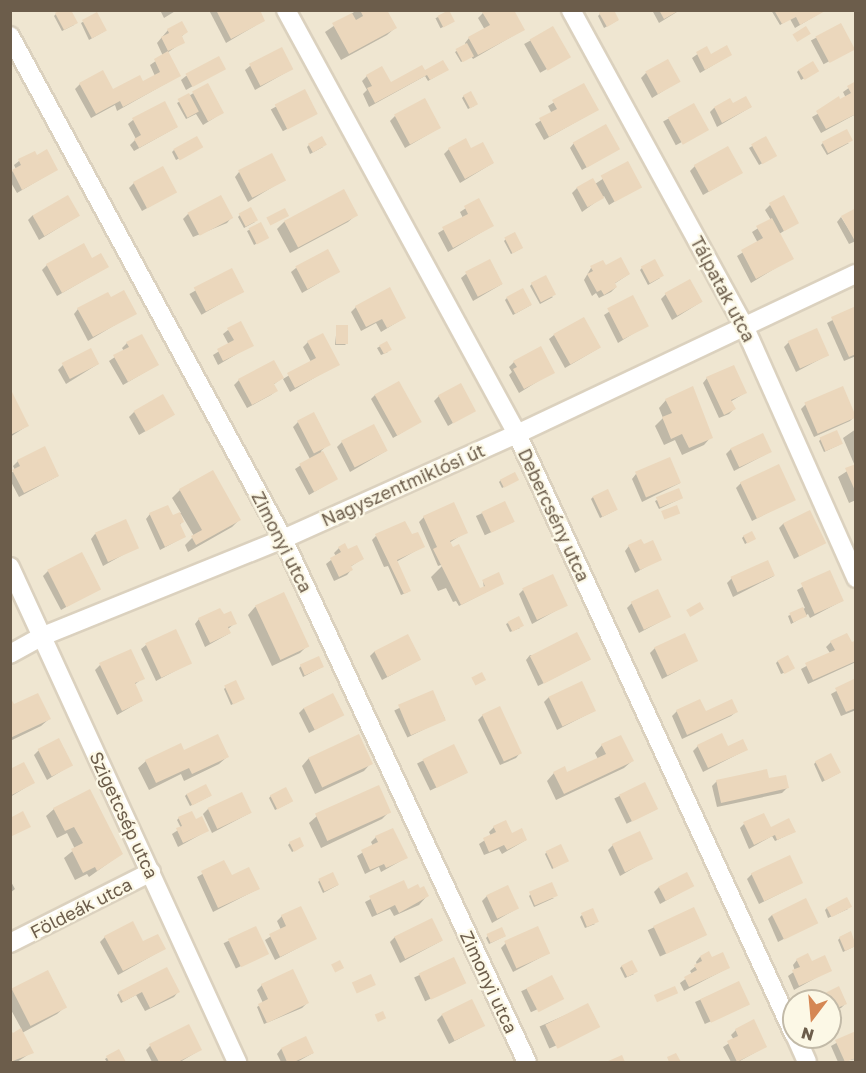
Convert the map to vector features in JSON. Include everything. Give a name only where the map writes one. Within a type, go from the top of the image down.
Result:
[{"type":"street","name":"Debercsény utca","points":[[286,10],[517,434],[782,1007]]},
{"type":"street","name":"Tálpatak utca","points":[[572,10],[744,326],[850,555],[855,578]]},
{"type":"street","name":"Zimonyi utca","points":[[10,36],[283,539],[527,1062]]},
{"type":"street","name":"Nagyszentmiklósi út","points":[[10,654],[43,636],[283,539],[517,434],[855,274]]},
{"type":"street","name":"Szigetcsép utca","points":[[10,567],[237,1062]]},
{"type":"street","name":"Földeák utca","points":[[10,943],[151,872]]},
{"type":"shaded area","points":[[10,11],[855,11],[855,1062],[11,1062]]},
{"type":"building","points":[[60,10],[71,10],[78,23],[64,30],[55,13]]},
{"type":"building","points":[[216,10],[260,10],[265,21],[231,39]]},
{"type":"building","points":[[360,10],[387,10],[397,28],[349,54],[332,23],[352,13],[356,20],[363,16]]},
{"type":"building","points":[[449,10],[455,22],[443,27],[437,16]]},
{"type":"building","points":[[484,10],[514,10],[525,30],[478,55],[468,37],[490,25],[482,12]]},
{"type":"building","points":[[603,10],[614,10],[619,20],[607,27],[599,13]]},
{"type":"building","points":[[659,10],[680,10],[664,19]]},
{"type":"building","points":[[774,10],[827,10],[800,25],[796,17],[782,24]]},
{"type":"building","points":[[97,12],[107,31],[92,39],[82,20]]},
{"type":"building","points":[[182,21],[188,32],[182,36],[185,43],[168,51],[161,37],[169,33],[167,29]]},
{"type":"building","points":[[841,23],[855,49],[829,63],[815,37]]},
{"type":"building","points":[[553,26],[571,57],[548,71],[530,40]]},
{"type":"building","points":[[806,26],[811,34],[797,42],[792,34]]},
{"type":"building","points":[[467,43],[474,56],[463,62],[456,49]]},
{"type":"building","points":[[727,45],[732,55],[705,70],[696,52],[707,46],[711,54]]},
{"type":"building","points":[[282,47],[293,69],[260,86],[249,64]]},
{"type":"building","points":[[168,51],[181,76],[123,107],[120,101],[96,114],[79,83],[103,70],[113,89],[140,75],[143,81],[160,72],[154,59]]},
{"type":"building","points":[[219,56],[226,69],[192,87],[185,74]]},
{"type":"building","points":[[668,59],[681,82],[658,94],[645,72]]},
{"type":"building","points":[[443,60],[449,70],[430,80],[427,75],[375,103],[367,88],[372,86],[366,75],[382,66],[391,82],[422,65],[425,70]]},
{"type":"building","points":[[813,61],[819,71],[805,80],[798,70]]},
{"type":"building","points":[[856,81],[856,114],[826,129],[816,111],[839,96],[840,99],[851,93],[847,86]]},
{"type":"building","points":[[208,83],[224,113],[208,121],[192,91]]},
{"type":"building","points":[[584,83],[599,110],[549,137],[539,118],[557,109],[552,100]]},
{"type":"building","points":[[305,89],[318,114],[287,129],[275,104]]},
{"type":"building","points":[[471,91],[478,104],[470,108],[463,95]]},
{"type":"building","points":[[189,93],[199,112],[187,118],[178,99]]},
{"type":"building","points":[[746,96],[752,107],[722,123],[714,107],[730,98],[733,103]]},
{"type":"building","points":[[425,98],[441,128],[410,144],[394,114]]},
{"type":"building","points":[[165,101],[178,127],[139,148],[134,139],[141,135],[132,118]]},
{"type":"building","points":[[694,103],[709,130],[683,145],[668,118]]},
{"type":"building","points":[[606,124],[620,149],[587,168],[573,142]]},
{"type":"building","points":[[847,129],[853,141],[828,153],[822,142]]},
{"type":"building","points":[[197,136],[203,147],[180,160],[173,149]]},
{"type":"building","points":[[322,136],[327,145],[313,153],[308,144]]},
{"type":"building","points":[[766,136],[777,156],[762,164],[751,144]]},
{"type":"building","points":[[466,138],[471,148],[483,142],[494,163],[465,179],[448,148]]},
{"type":"building","points":[[728,146],[743,173],[709,192],[694,165]]},
{"type":"building","points":[[47,149],[58,170],[22,190],[12,170],[21,165],[18,159],[35,151],[37,155]]},
{"type":"building","points":[[272,153],[286,181],[252,198],[238,170]]},
{"type":"building","points":[[628,161],[642,187],[615,202],[601,176]]},
{"type":"building","points":[[163,166],[177,192],[147,208],[133,182]]},
{"type":"building","points":[[593,178],[604,198],[588,207],[576,187]]},
{"type":"building","points":[[344,189],[358,215],[298,247],[284,221]]},
{"type":"building","points":[[68,195],[80,216],[44,236],[32,216]]},
{"type":"building","points":[[221,195],[233,218],[200,236],[187,213]]},
{"type":"building","points":[[784,195],[799,223],[784,231],[769,203]]},
{"type":"building","points":[[479,198],[494,226],[453,248],[442,227],[468,214],[464,206]]},
{"type":"building","points":[[251,207],[258,220],[246,227],[239,214]]},
{"type":"building","points":[[285,208],[289,216],[270,226],[266,218]]},
{"type":"building","points":[[856,208],[856,243],[841,216]]},
{"type":"building","points":[[772,218],[794,259],[756,279],[741,250],[763,238],[756,226]]},
{"type":"building","points":[[261,222],[269,238],[257,244],[249,228]]},
{"type":"building","points":[[515,232],[523,248],[512,253],[504,237]]},
{"type":"building","points":[[84,243],[92,258],[101,253],[109,267],[62,293],[46,264]]},
{"type":"building","points":[[328,249],[340,272],[308,289],[295,266]]},
{"type":"building","points":[[621,257],[630,274],[615,283],[617,287],[604,295],[601,290],[597,292],[587,274],[593,271],[590,266],[603,260],[606,265]]},
{"type":"building","points":[[490,259],[503,284],[478,297],[465,272]]},
{"type":"building","points":[[655,259],[664,276],[650,283],[641,267]]},
{"type":"building","points":[[232,268],[244,292],[206,312],[194,288]]},
{"type":"building","points":[[546,275],[556,295],[541,302],[531,283]]},
{"type":"building","points":[[690,279],[703,302],[677,316],[665,293]]},
{"type":"building","points":[[390,287],[406,318],[387,328],[382,319],[366,327],[355,306]]},
{"type":"building","points":[[523,288],[532,305],[515,314],[506,297]]},
{"type":"building","points":[[124,290],[137,314],[93,337],[77,308],[108,292],[111,297]]},
{"type":"building","points":[[633,295],[649,326],[623,339],[607,308]]},
{"type":"building","points":[[856,306],[856,354],[849,357],[831,317]]},
{"type":"building","points":[[584,317],[601,348],[570,365],[553,334]]},
{"type":"building","points":[[241,321],[254,346],[223,361],[217,349],[234,340],[227,328]]},
{"type":"building","points":[[336,325],[348,325],[348,344],[336,344]]},
{"type":"building","points":[[817,328],[829,355],[800,368],[788,341]]},
{"type":"building","points":[[323,333],[340,365],[295,388],[287,373],[316,358],[307,341]]},
{"type":"building","points":[[142,334],[159,365],[128,382],[113,355],[129,347],[126,342]]},
{"type":"building","points":[[387,341],[392,350],[384,354],[379,345]]},
{"type":"building","points":[[541,346],[555,373],[524,389],[513,369],[517,367],[513,361]]},
{"type":"building","points":[[91,348],[99,364],[70,379],[62,363]]},
{"type":"building","points":[[274,360],[284,378],[274,384],[278,391],[252,405],[238,379]]},
{"type":"building","points":[[734,365],[747,393],[731,400],[736,409],[724,415],[706,377]]},
{"type":"building","points":[[399,381],[422,422],[397,436],[375,395]]},
{"type":"building","points":[[461,383],[476,411],[453,423],[438,395]]},
{"type":"building","points":[[693,386],[713,438],[689,448],[682,434],[671,439],[662,417],[672,413],[665,399]]},
{"type":"building","points":[[843,386],[856,417],[818,434],[804,402]]},
{"type":"building","points":[[10,388],[29,426],[10,435]]},
{"type":"building","points":[[163,394],[175,415],[146,432],[134,411]]},
{"type":"building","points":[[314,412],[331,445],[314,454],[297,421]]},
{"type":"building","points":[[374,424],[388,451],[355,468],[341,441]]},
{"type":"building","points":[[837,430],[843,444],[825,451],[820,437]]},
{"type":"building","points":[[763,433],[772,452],[739,467],[730,448]]},
{"type":"building","points":[[45,446],[59,476],[24,493],[12,470],[20,466],[17,460]]},
{"type":"building","points":[[323,451],[338,479],[314,492],[299,464]]},
{"type":"building","points":[[670,457],[681,483],[646,498],[635,472]]},
{"type":"building","points":[[779,464],[796,500],[757,518],[740,482]]},
{"type":"building","points":[[856,464],[856,493],[845,468]]},
{"type":"building","points":[[213,470],[241,520],[196,545],[191,536],[202,530],[179,489]]},
{"type":"building","points":[[515,472],[519,480],[504,488],[500,480]]},
{"type":"building","points":[[679,488],[683,498],[660,508],[656,497]]},
{"type":"building","points":[[608,489],[618,510],[602,517],[593,496]]},
{"type":"building","points":[[505,501],[515,522],[491,533],[481,512]]},
{"type":"building","points":[[454,502],[468,533],[450,541],[453,547],[459,544],[480,588],[485,586],[482,580],[499,572],[504,584],[461,605],[433,549],[437,547],[423,516]]},
{"type":"building","points":[[168,505],[173,515],[180,512],[184,522],[180,524],[186,537],[165,547],[149,513]]},
{"type":"building","points":[[677,505],[680,513],[664,519],[661,511]]},
{"type":"building","points":[[810,510],[826,543],[799,556],[783,523]]},
{"type":"building","points":[[126,519],[139,548],[108,562],[95,533]]},
{"type":"building","points":[[405,521],[412,534],[418,532],[425,547],[397,560],[411,591],[404,594],[375,534]]},
{"type":"building","points":[[752,531],[756,539],[747,544],[743,536]]},
{"type":"building","points":[[641,539],[644,544],[653,540],[662,560],[640,570],[628,545]]},
{"type":"building","points":[[345,543],[348,549],[357,545],[364,559],[351,566],[353,570],[339,577],[330,558],[341,552],[338,547]]},
{"type":"building","points":[[82,552],[101,589],[66,607],[47,570]]},
{"type":"building","points":[[768,560],[775,576],[737,592],[731,577]]},
{"type":"building","points":[[830,570],[844,601],[815,614],[801,583]]},
{"type":"building","points":[[553,574],[568,606],[537,620],[522,588]]},
{"type":"building","points":[[658,589],[671,617],[644,630],[631,602]]},
{"type":"building","points":[[284,592],[309,646],[280,660],[255,606]]},
{"type":"building","points":[[700,602],[704,609],[690,617],[686,610]]},
{"type":"building","points":[[803,607],[807,616],[793,622],[789,613]]},
{"type":"building","points":[[220,608],[224,614],[231,611],[237,624],[228,627],[231,633],[210,643],[198,618]]},
{"type":"building","points":[[519,616],[524,626],[512,632],[507,622]]},
{"type":"building","points":[[176,629],[192,663],[161,678],[145,643]]},
{"type":"building","points":[[577,632],[591,660],[544,684],[530,656]]},
{"type":"building","points":[[685,633],[698,661],[667,675],[654,647]]},
{"type":"building","points":[[847,633],[852,642],[856,640],[856,661],[813,680],[805,663],[835,650],[830,641]]},
{"type":"building","points":[[408,634],[421,660],[387,677],[374,651]]},
{"type":"building","points":[[131,649],[145,679],[135,683],[143,701],[122,711],[99,663]]},
{"type":"building","points":[[788,655],[795,668],[784,674],[777,661]]},
{"type":"building","points":[[319,656],[324,667],[305,676],[300,665]]},
{"type":"building","points":[[482,672],[486,680],[475,685],[471,677]]},
{"type":"building","points":[[856,678],[856,708],[846,712],[835,688]]},
{"type":"building","points":[[236,680],[245,699],[233,705],[224,685]]},
{"type":"building","points":[[582,681],[596,711],[562,727],[548,697]]},
{"type":"building","points":[[433,690],[446,720],[411,735],[398,705]]},
{"type":"building","points":[[38,693],[51,719],[10,738],[10,697],[14,704]]},
{"type":"building","points":[[333,693],[344,715],[315,730],[304,708]]},
{"type":"building","points":[[700,699],[706,711],[732,699],[738,712],[687,735],[676,710]]},
{"type":"building","points":[[500,706],[522,753],[504,762],[482,714]]},
{"type":"building","points":[[722,733],[728,746],[743,739],[748,750],[708,768],[697,745]]},
{"type":"building","points":[[218,734],[229,757],[192,774],[189,768],[156,783],[145,760],[181,743],[184,750]]},
{"type":"building","points":[[359,734],[373,764],[322,788],[308,758]]},
{"type":"building","points":[[621,735],[634,761],[564,794],[553,772],[565,766],[567,772],[606,754],[601,744]]},
{"type":"building","points":[[59,738],[73,766],[52,777],[38,749]]},
{"type":"building","points":[[454,744],[468,773],[437,788],[423,759]]},
{"type":"building","points":[[831,753],[841,773],[825,781],[815,761]]},
{"type":"building","points":[[24,762],[35,783],[10,796],[10,769]]},
{"type":"building","points":[[767,769],[769,778],[786,775],[789,788],[721,803],[716,780]]},
{"type":"building","points":[[645,782],[658,809],[632,822],[619,795]]},
{"type":"building","points":[[206,784],[212,796],[192,806],[186,794]]},
{"type":"building","points":[[379,785],[391,812],[327,841],[315,813]]},
{"type":"building","points":[[286,787],[293,801],[277,809],[270,795]]},
{"type":"building","points":[[90,789],[123,854],[97,871],[95,867],[83,873],[71,849],[83,843],[74,827],[65,831],[53,808]]},
{"type":"building","points":[[242,792],[252,813],[217,829],[208,808]]},
{"type":"building","points":[[23,811],[31,827],[10,837],[10,818]]},
{"type":"building","points":[[192,811],[196,819],[202,816],[209,831],[183,843],[176,828],[182,826],[178,817]]},
{"type":"building","points":[[764,813],[771,827],[789,818],[796,832],[777,840],[775,835],[754,845],[743,822]]},
{"type":"building","points":[[506,820],[512,833],[522,828],[527,840],[507,850],[504,845],[489,852],[483,838],[496,832],[493,826]]},
{"type":"building","points":[[393,828],[408,858],[386,868],[384,864],[370,870],[361,850],[378,842],[375,836]]},
{"type":"building","points":[[640,831],[653,859],[625,872],[612,844]]},
{"type":"building","points":[[300,837],[304,846],[294,852],[289,842]]},
{"type":"building","points":[[561,844],[569,861],[554,868],[546,851]]},
{"type":"building","points":[[790,855],[803,883],[764,901],[751,873]]},
{"type":"building","points":[[224,860],[232,875],[249,867],[260,889],[218,908],[201,871]]},
{"type":"building","points":[[333,872],[339,885],[324,891],[318,879]]},
{"type":"building","points":[[687,872],[694,886],[666,901],[658,887]]},
{"type":"building","points":[[404,880],[408,889],[418,884],[420,888],[424,886],[429,896],[399,913],[395,905],[377,914],[369,896]]},
{"type":"building","points":[[552,882],[558,896],[535,906],[529,892]]},
{"type":"building","points":[[508,885],[519,909],[497,919],[486,895]]},
{"type":"building","points":[[847,897],[852,907],[832,917],[827,907]]},
{"type":"building","points":[[806,898],[818,923],[784,940],[772,915]]},
{"type":"building","points":[[301,906],[317,939],[280,957],[269,934],[286,926],[281,915]]},
{"type":"building","points":[[694,907],[707,935],[666,954],[653,926]]},
{"type":"building","points":[[593,908],[599,922],[587,927],[581,913]]},
{"type":"building","points":[[432,918],[443,940],[405,959],[394,936]]},
{"type":"building","points":[[133,921],[143,941],[158,934],[166,949],[123,971],[104,936]]},
{"type":"building","points":[[256,926],[269,954],[241,967],[228,939]]},
{"type":"building","points":[[538,926],[550,953],[516,968],[504,941]]},
{"type":"building","points":[[502,927],[506,936],[491,943],[486,934]]},
{"type":"building","points":[[851,931],[856,946],[845,951],[839,937]]},
{"type":"building","points":[[709,951],[712,957],[723,952],[730,968],[689,987],[684,977],[697,970],[694,965],[702,961],[700,956]]},
{"type":"building","points":[[808,953],[812,961],[825,955],[832,971],[799,986],[792,970],[800,967],[796,959]]},
{"type":"building","points":[[454,957],[466,983],[431,1000],[419,973]]},
{"type":"building","points":[[340,960],[344,968],[335,973],[331,965]]},
{"type":"building","points":[[632,960],[638,972],[627,977],[621,965]]},
{"type":"building","points":[[167,967],[180,992],[150,1008],[142,992],[123,1002],[118,992]]},
{"type":"building","points":[[293,969],[309,1003],[267,1023],[258,1004],[268,999],[261,984]]},
{"type":"building","points":[[48,970],[67,1007],[31,1026],[11,989]]},
{"type":"building","points":[[371,974],[376,985],[357,994],[352,983]]},
{"type":"building","points":[[552,975],[564,999],[538,1012],[526,988]]},
{"type":"building","points":[[739,981],[750,1005],[711,1023],[700,999]]},
{"type":"building","points":[[675,986],[678,993],[657,1002],[654,995]]},
{"type":"building","points":[[842,993],[847,1004],[842,1006]]},
{"type":"building","points":[[472,999],[485,1026],[455,1041],[441,1014]]},
{"type":"building","points":[[588,1003],[600,1027],[557,1049],[545,1025]]},
{"type":"building","points":[[383,1011],[386,1018],[378,1022],[375,1015]]},
{"type":"building","points":[[754,1019],[767,1047],[737,1062],[727,1041],[738,1036],[735,1029]]},
{"type":"building","points":[[189,1024],[202,1050],[178,1062],[159,1062],[149,1044]]},
{"type":"building","points":[[21,1028],[34,1053],[10,1062],[10,1029],[13,1033]]},
{"type":"building","points":[[856,1031],[856,1058],[845,1062],[839,1049],[842,1049],[842,1037]]},
{"type":"building","points":[[306,1036],[314,1053],[294,1062],[287,1062],[281,1048]]},
{"type":"building","points":[[119,1049],[126,1062],[109,1062],[106,1056]]},
{"type":"building","points":[[676,1053],[681,1062],[669,1062],[667,1057]]},
{"type":"building","points":[[622,1055],[625,1062],[606,1062]]}]
